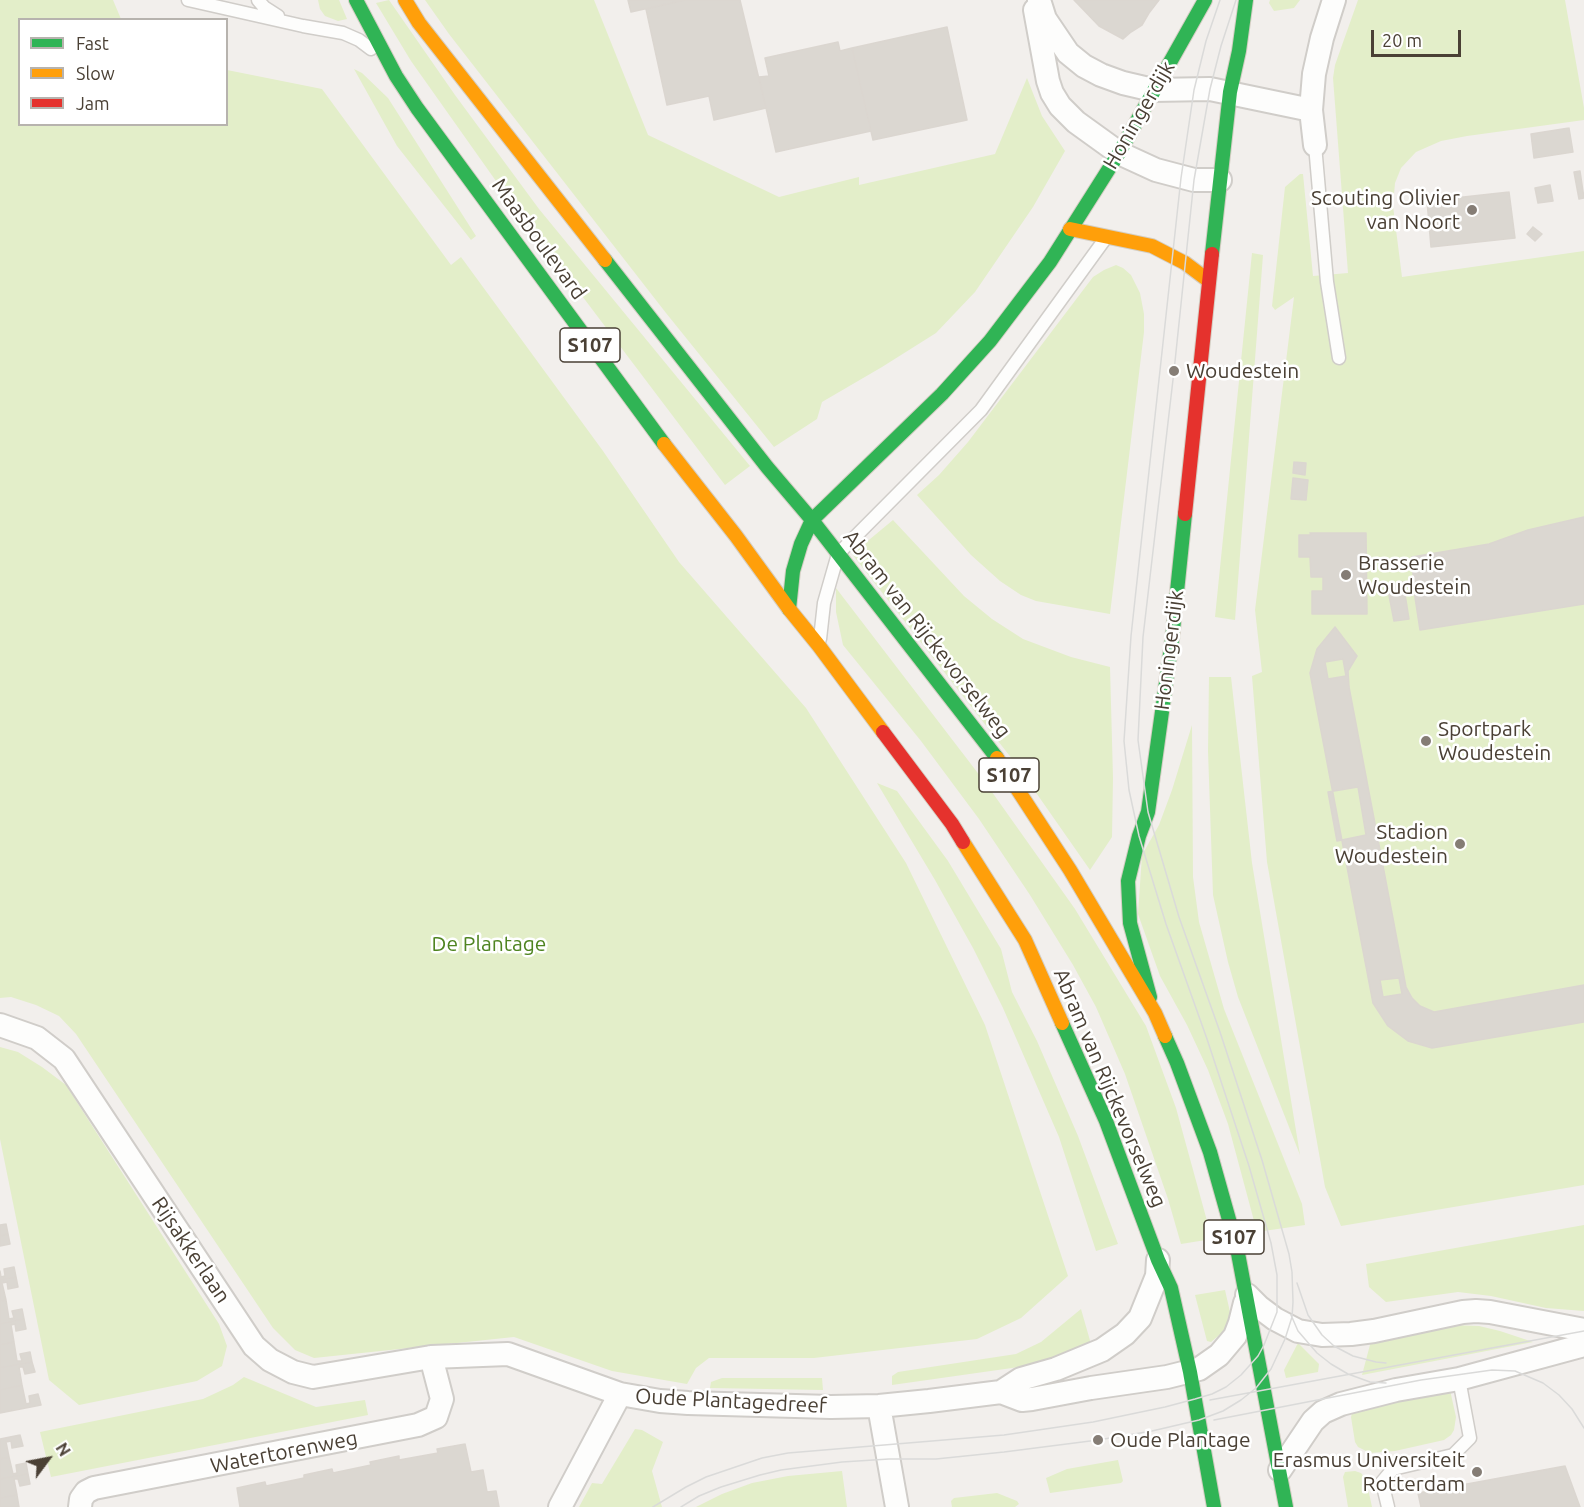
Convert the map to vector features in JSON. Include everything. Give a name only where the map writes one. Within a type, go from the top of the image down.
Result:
[{"type":"main road","name":"Maasboulevard","points":[[356,0],[396,76],[460,168],[649,425],[736,536],[789,609]]},
{"type":"main road","name":"Maasboulevard","points":[[405,0],[419,23],[538,176],[767,467],[812,520]]},
{"type":"main road","name":"Honingerdijk","points":[[789,609],[793,571],[801,543],[812,520],[942,394],[990,341],[1050,262],[1119,153],[1205,0]]},
{"type":"main road","name":"Honingerdijk","points":[[1155,1013],[1130,923],[1128,881],[1138,836],[1148,812],[1170,651],[1230,92],[1239,51],[1246,0]]},
{"type":"main road","points":[[1070,229],[1152,246],[1202,274],[1209,281]]},
{"type":"main road","name":"Abram van Rijckevorselweg","points":[[812,520],[1002,765],[1070,870],[1155,1013],[1177,1063],[1210,1152],[1237,1248],[1286,1507]]},
{"type":"main road","name":"Abram van Rijckevorselweg","points":[[789,609],[952,824],[1024,940],[1106,1121],[1158,1260],[1171,1288],[1190,1372],[1214,1507]]},
{"type":"street","points":[[1034,0],[1036,22],[1052,93],[1060,106],[1076,122],[1119,153],[1156,170],[1194,180],[1220,180]]},
{"type":"street","points":[[1038,0],[1045,20],[1068,53],[1084,66],[1112,79],[1153,90],[1210,89],[1230,92],[1311,110]]},
{"type":"street","points":[[1315,145],[1311,110],[1314,74],[1334,0]]},
{"type":"street","name":"Rijsakkerlaan","points":[[0,1025],[37,1038],[64,1059],[254,1346],[270,1360],[293,1372],[313,1377],[431,1357]]},
{"type":"street","name":"Oude Plantagedreef","points":[[431,1357],[508,1354],[620,1394],[688,1403],[879,1406],[1001,1392],[1021,1379],[1056,1369],[1102,1350],[1125,1334],[1140,1318],[1157,1276],[1158,1260]]},
{"type":"street","points":[[1247,1294],[1259,1308],[1282,1323],[1298,1331],[1322,1335],[1374,1331],[1476,1311],[1584,1330]]},
{"type":"street","name":"Oude Plantagedreef","points":[[1001,1392],[1022,1400],[1032,1399],[1199,1370],[1219,1355],[1234,1336],[1240,1323],[1247,1294]]},
{"type":"street","points":[[1280,1470],[1313,1421],[1323,1412],[1341,1404],[1459,1379],[1584,1345]]},
{"type":"street","name":"Watertorenweg","points":[[80,1507],[81,1499],[86,1492],[94,1488],[418,1425],[436,1417],[442,1399],[431,1357]]},
{"type":"street","points":[[560,1507],[620,1394]]},
{"type":"street","points":[[879,1406],[897,1507]]},
{"type":"lane","points":[[188,0],[343,33],[377,54],[396,76]]},
{"type":"lane","points":[[258,0],[273,14],[293,23]]},
{"type":"lane","points":[[1315,145],[1327,282],[1339,358]]},
{"type":"lane","points":[[819,646],[824,603],[838,554],[981,410],[1108,236]]},
{"type":"lane","points":[[1388,1507],[1382,1482],[1393,1469],[1453,1455],[1470,1438],[1459,1379]]},
{"type":"green space","name":"De Plantage","points":[[0,0],[113,0],[121,18],[18,18],[18,126],[228,126],[228,70],[322,89],[451,265],[461,257],[603,451],[679,562],[806,708],[906,863],[985,1025],[1068,1276],[1021,1318],[977,1339],[814,1358],[709,1358],[696,1368],[687,1384],[612,1371],[514,1337],[314,1358],[295,1350],[273,1328],[76,1034],[59,1016],[36,1005],[11,997],[0,998]]},
{"type":"green space","points":[[318,0],[339,0],[347,19],[338,21],[325,16]]},
{"type":"green space","points":[[389,0],[539,209],[750,466],[725,485],[508,198],[411,61],[376,3]]},
{"type":"green space","points":[[425,0],[594,0],[648,135],[779,197],[859,177],[859,185],[995,154],[1027,78],[1042,116],[1065,151],[1033,207],[975,292],[936,333],[822,402],[817,419],[774,447],[666,313]]},
{"type":"green space","points":[[1270,0],[1300,0],[1294,8],[1274,11],[1269,3]]},
{"type":"green space","name":"Sportpark Woudestein","points":[[1358,0],[1565,0],[1584,108],[1584,120],[1467,136],[1441,141],[1416,152],[1401,168],[1395,183],[1393,206],[1402,277],[1584,251],[1584,1185],[1341,1226],[1325,1187],[1267,862],[1252,676],[1262,672],[1255,610],[1294,297],[1275,310],[1272,306],[1285,187],[1303,174],[1313,276],[1348,273],[1333,78],[1335,65]]},
{"type":"green space","points":[[354,69],[362,73],[388,98],[476,236],[471,240],[397,146]]},
{"type":"green space","points":[[1252,253],[1263,255],[1235,620],[1215,617]]},
{"type":"green space","points":[[1116,265],[1131,275],[1140,293],[1144,314],[1144,332],[1110,614],[1036,601],[1021,595],[1000,581],[971,555],[917,495],[939,475],[968,442],[1093,277]]},
{"type":"green space","points":[[893,520],[964,596],[992,619],[1023,639],[1071,657],[1110,667],[1112,837],[1090,870],[1016,764],[852,554]]},
{"type":"green space","points":[[836,588],[987,785],[1075,909],[1146,1026],[1176,1108],[1212,1239],[1181,1244],[1125,1074],[1096,1007],[1030,895],[979,819],[921,741],[843,645],[836,612]]},
{"type":"green space","points":[[1209,677],[1231,677],[1252,863],[1300,1155],[1238,997],[1213,895],[1208,751]]},
{"type":"green space","points":[[1192,725],[1193,877],[1199,922],[1224,1009],[1302,1204],[1305,1225],[1257,1232],[1228,1124],[1208,1070],[1160,976],[1138,914],[1142,855],[1159,825]]},
{"type":"green space","points":[[877,783],[897,791],[948,861],[1001,949],[1012,992],[1037,1041],[1078,1136],[1118,1244],[1096,1251],[1059,1137],[1003,1008],[935,880]]},
{"type":"green space","points":[[0,1047],[18,1052],[66,1085],[219,1324],[227,1346],[222,1366],[197,1381],[79,1405],[49,1380],[0,1139]]},
{"type":"green space","points":[[1584,1225],[1584,1311],[1546,1308],[1491,1296],[1458,1292],[1386,1302],[1369,1287],[1366,1264]]},
{"type":"green space","points":[[1225,1290],[1230,1312],[1228,1325],[1211,1342],[1207,1341],[1195,1295]]},
{"type":"green space","points":[[1081,1309],[1091,1344],[1026,1366],[892,1385],[892,1376],[898,1372],[1016,1354],[1041,1342]]},
{"type":"green space","points":[[1453,1325],[1479,1326],[1533,1342],[1362,1375],[1371,1341]]},
{"type":"green space","points":[[1298,1343],[1319,1364],[1318,1372],[1286,1378],[1284,1370]]},
{"type":"green space","points":[[244,1377],[316,1407],[365,1400],[368,1415],[51,1477],[40,1432],[203,1399],[233,1385]]},
{"type":"green space","points":[[722,1378],[822,1378],[823,1390],[710,1388],[711,1382]]},
{"type":"green space","points":[[1450,1390],[1456,1417],[1454,1430],[1444,1440],[1395,1451],[1370,1453],[1358,1447],[1355,1442],[1351,1417],[1353,1410]]},
{"type":"green space","points":[[635,1429],[642,1430],[663,1442],[652,1471],[662,1507],[579,1507],[592,1483],[602,1484]]},
{"type":"green space","points":[[1118,1460],[1123,1481],[1121,1483],[1050,1493],[1046,1478],[1067,1469]]},
{"type":"green space","points":[[842,1471],[847,1507],[696,1507],[752,1483],[788,1476]]},
{"type":"green space","points":[[1345,1472],[1361,1473],[1366,1479],[1372,1507],[1348,1507],[1343,1477]]},
{"type":"green space","points":[[997,1493],[1019,1504],[1015,1507],[952,1507],[951,1501],[954,1498]]},
{"type":"building","points":[[628,0],[685,0],[631,12]]},
{"type":"building","points":[[685,0],[740,0],[766,108],[714,120],[709,96],[667,105],[646,9]]},
{"type":"building","points":[[1074,0],[1159,0],[1142,25],[1123,39],[1099,26]]},
{"type":"building","points":[[947,27],[967,120],[873,140],[852,48]]},
{"type":"building","points":[[838,42],[840,51],[852,48],[871,131],[776,152],[759,77],[769,76],[765,58]]},
{"type":"building","points":[[1569,128],[1573,152],[1534,158],[1531,134]]},
{"type":"building","points":[[1580,171],[1584,198],[1579,199],[1574,172]]},
{"type":"building","points":[[1550,185],[1553,201],[1538,203],[1535,188]]},
{"type":"building","points":[[1509,192],[1515,238],[1431,247],[1427,201]]},
{"type":"building","points":[[1533,227],[1542,234],[1535,241],[1527,234]]},
{"type":"building","points":[[1294,462],[1306,463],[1305,475],[1293,473]]},
{"type":"building","points":[[1293,478],[1308,480],[1306,500],[1291,499]]},
{"type":"building","points":[[1584,517],[1584,604],[1420,630],[1412,557],[1489,544],[1528,530]]},
{"type":"building","points":[[1310,533],[1366,533],[1367,614],[1312,614],[1312,591],[1323,591],[1323,577],[1311,577],[1310,557],[1299,557],[1299,535],[1311,535]]},
{"type":"building","points":[[1403,582],[1409,619],[1394,621],[1387,585]]},
{"type":"building","points":[[1335,627],[1357,656],[1348,671],[1349,687],[1406,987],[1412,998],[1420,1006],[1434,1012],[1584,985],[1584,1022],[1432,1048],[1408,1041],[1388,1026],[1373,1003],[1310,673],[1317,649]]},
{"type":"building","points":[[1343,659],[1346,676],[1328,679],[1325,662]]},
{"type":"building","points":[[1358,787],[1366,835],[1337,841],[1328,792]]},
{"type":"building","points":[[1399,978],[1402,994],[1383,997],[1380,980]]},
{"type":"building","points":[[6,1224],[8,1234],[0,1236],[0,1225]]},
{"type":"building","points":[[8,1234],[10,1244],[0,1246],[0,1236]]},
{"type":"building","points":[[14,1267],[16,1277],[0,1280],[0,1271],[1,1277],[5,1276],[4,1269]]},
{"type":"building","points":[[16,1277],[18,1287],[8,1289],[7,1282],[2,1283],[6,1300],[0,1301],[0,1280]]},
{"type":"building","points":[[6,1300],[9,1319],[14,1318],[12,1311],[22,1309],[24,1319],[0,1324],[0,1301]]},
{"type":"building","points":[[24,1319],[26,1329],[16,1331],[15,1324],[11,1325],[14,1342],[0,1345],[0,1324]]},
{"type":"building","points":[[14,1342],[17,1361],[22,1361],[20,1354],[30,1352],[32,1362],[0,1368],[0,1345]]},
{"type":"building","points":[[32,1362],[35,1372],[25,1374],[23,1367],[19,1367],[22,1385],[0,1390],[0,1368]]},
{"type":"building","points":[[22,1385],[26,1404],[30,1403],[29,1396],[38,1394],[41,1405],[0,1413],[0,1390]]},
{"type":"building","points":[[20,1435],[23,1446],[12,1448],[11,1441],[6,1442],[9,1457],[0,1459],[0,1439]]},
{"type":"building","points":[[465,1444],[471,1472],[483,1470],[487,1492],[496,1491],[499,1507],[240,1507],[237,1488],[265,1482],[266,1486],[332,1469],[333,1473],[399,1456],[399,1460],[438,1453],[437,1449]]},
{"type":"building","points":[[9,1457],[13,1474],[17,1473],[16,1465],[26,1463],[28,1474],[0,1479],[0,1459]]},
{"type":"building","points":[[1565,1466],[1580,1507],[1421,1507],[1418,1493]]},
{"type":"building","points":[[28,1474],[30,1484],[20,1486],[18,1479],[14,1479],[17,1495],[0,1498],[0,1479]]},
{"type":"building","points":[[17,1495],[19,1507],[0,1507],[0,1498]]},
{"type":"tram line","points":[[653,1507],[706,1477],[762,1458],[788,1453],[1004,1435],[1093,1422],[1165,1407],[1212,1394],[1226,1387],[1241,1375],[1258,1356],[1277,1312],[1277,1275],[1271,1243],[1249,1166],[1166,924],[1139,836],[1129,790],[1124,741],[1131,636],[1181,178],[1194,90],[1206,41],[1220,0]]},
{"type":"tram line","points":[[681,1507],[721,1487],[781,1470],[842,1462],[936,1459],[1004,1452],[1098,1440],[1199,1420],[1223,1411],[1256,1388],[1271,1369],[1285,1339],[1292,1317],[1293,1302],[1289,1254],[1262,1160],[1179,917],[1148,812],[1138,740],[1143,637],[1194,180],[1210,89],[1236,0]]},
{"type":"tram line","points":[[1297,1283],[1308,1315],[1322,1335],[1334,1346],[1353,1356],[1386,1363]]},
{"type":"tram line","points":[[1291,1315],[1298,1331],[1317,1353],[1331,1364],[1348,1374],[1370,1382],[1386,1383]]},
{"type":"tram line","points":[[1210,1400],[1584,1331]]},
{"type":"tram line","points":[[1214,1420],[1421,1380],[1492,1370],[1515,1371],[1543,1383],[1572,1409],[1584,1428]]},
{"type":"traffic: fast","points":[[356,0],[396,76],[417,108],[664,444]]},
{"type":"traffic: fast","points":[[789,609],[793,571],[801,544],[812,520],[942,394],[990,341],[1050,262],[1119,153],[1205,0]]},
{"type":"traffic: fast","points":[[1212,254],[1230,92],[1239,51],[1246,0]]},
{"type":"traffic: fast","points":[[605,260],[767,467],[812,520],[997,758]]},
{"type":"traffic: fast","points":[[1150,997],[1130,923],[1128,881],[1139,836],[1148,812],[1172,640],[1185,514]]},
{"type":"traffic: fast","points":[[1062,1023],[1106,1121],[1158,1260],[1171,1288],[1190,1372],[1214,1507]]},
{"type":"traffic: fast","points":[[1165,1036],[1210,1152],[1237,1248],[1286,1507]]},
{"type":"traffic: slow","points":[[405,0],[419,23],[605,260]]},
{"type":"traffic: slow","points":[[1070,229],[1152,246],[1185,263],[1209,281]]},
{"type":"traffic: slow","points":[[664,444],[883,732]]},
{"type":"traffic: slow","points":[[997,758],[1070,870],[1155,1013],[1165,1036]]},
{"type":"traffic: slow","points":[[963,842],[1025,940],[1062,1023]]},
{"type":"traffic: jam","points":[[1185,514],[1212,254]]},
{"type":"traffic: jam","points":[[883,732],[963,842]]},
{"type":"place","name":"Scouting Olivier van Noort","points":[[1472,210]]},
{"type":"place","name":"Woudestein","points":[[1174,371]]},
{"type":"place","name":"Brasserie Woudestein","points":[[1346,575]]},
{"type":"place","name":"Sportpark Woudestein","points":[[1426,741]]},
{"type":"place","name":"Stadion Woudestein","points":[[1460,844]]},
{"type":"place","name":"Oude Plantage","points":[[1098,1440]]},
{"type":"place","name":"Erasmus Universiteit Rotterdam","points":[[1477,1472]]}]
